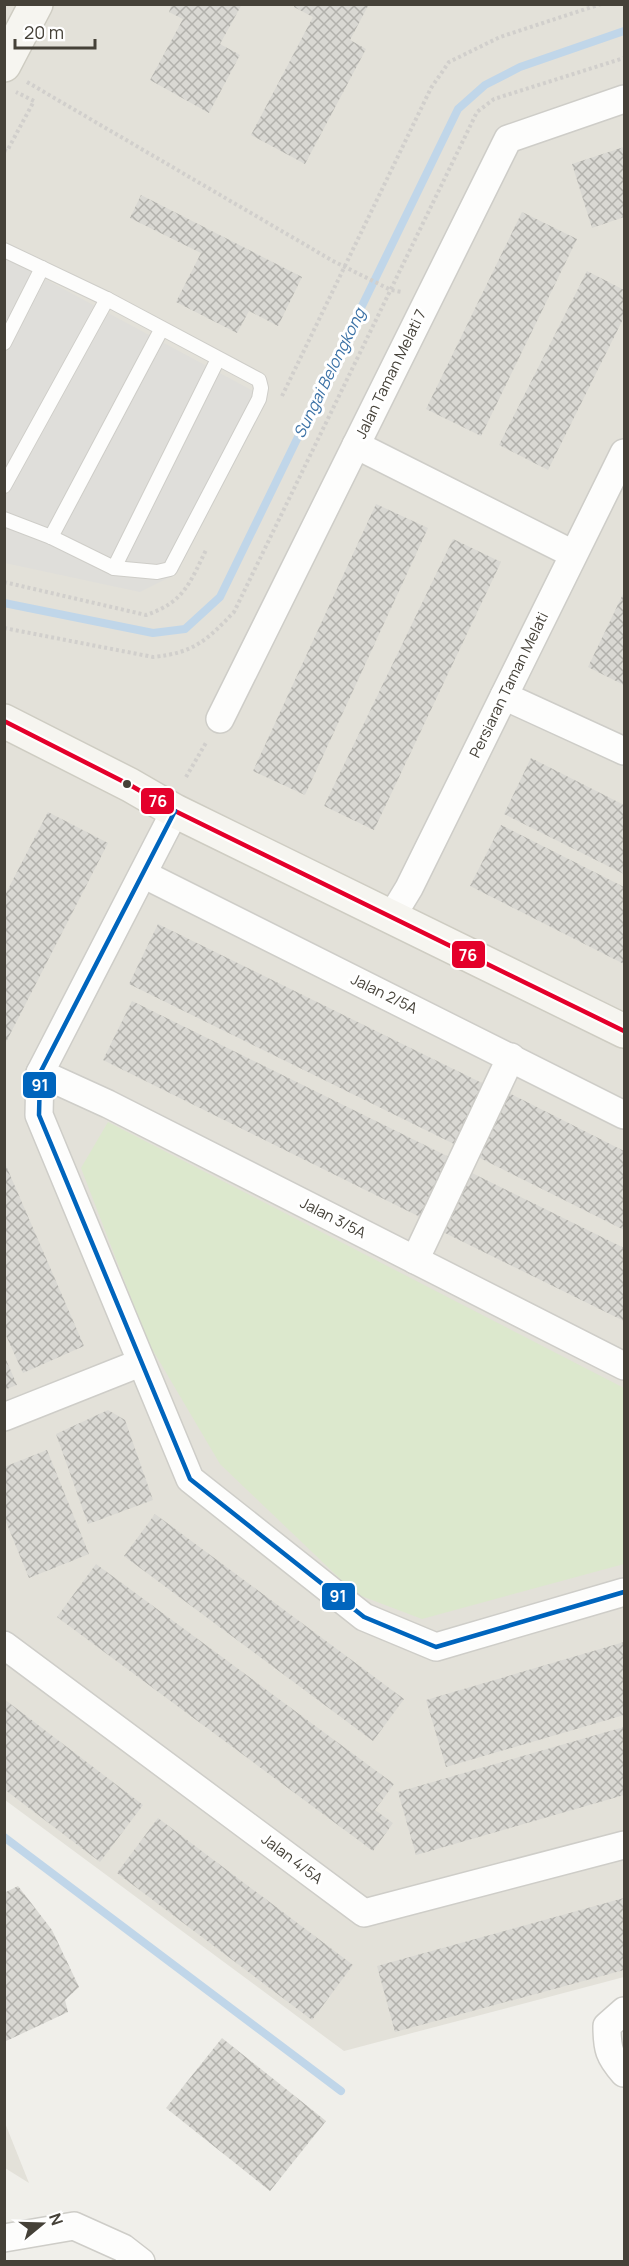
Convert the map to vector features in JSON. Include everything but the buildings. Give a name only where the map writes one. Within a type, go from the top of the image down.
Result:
[{"type":"street","points":[[15,79],[36,4]]},
{"type":"street","name":"Jalan Taman Melati 7","points":[[220,719],[508,139],[624,99]]},
{"type":"street","points":[[356,445],[573,554]]},
{"type":"street","name":"Persiaran Taman Melati","points":[[392,916],[409,888],[624,453]]},
{"type":"street","points":[[504,696],[624,751]]},
{"type":"street","points":[[4,721],[175,811],[624,1031]]},
{"type":"street","points":[[175,811],[40,1073],[39,1115],[190,1479],[364,1617],[436,1647],[624,1592]]},
{"type":"street","name":"Jalan 2/5A","points":[[143,874],[624,1115]]},
{"type":"street","points":[[415,1260],[511,1057]]},
{"type":"street","name":"Jalan 3/5A","points":[[40,1073],[108,1104],[624,1366]]},
{"type":"street","points":[[4,1417],[141,1363]]},
{"type":"street","name":"Jalan 4/5A","points":[[4,1645],[364,1913],[624,1845]]},
{"type":"street","points":[[624,2011],[607,2026],[607,2049],[624,2073]]},
{"type":"street","points":[[4,2238],[74,2226],[123,2248],[141,2262]]},
{"type":"lane","points":[[4,250],[107,299],[161,330],[259,380],[261,388],[260,399],[170,569],[157,572],[114,568],[51,537],[4,519]]},
{"type":"lane","points":[[4,344],[42,268]]},
{"type":"lane","points":[[4,486],[107,299]]},
{"type":"lane","points":[[51,537],[161,330]]},
{"type":"lane","points":[[114,568],[218,359]]},
{"type":"path","points":[[340,278],[431,88],[449,62],[500,37],[601,4]]},
{"type":"path","points":[[4,150],[7,151],[34,101],[15,79]]},
{"type":"path","points":[[15,79],[333,261],[391,290]]},
{"type":"path","points":[[4,628],[153,657],[174,655],[206,640],[234,612],[396,278]]},
{"type":"path","points":[[186,777],[220,719]]},
{"type":"shaded area","points":[[5,5],[624,5],[624,1977],[344,2051],[5,1800]]},
{"type":"shaded area","points":[[4,257],[257,393],[170,577],[140,592],[5,563]]},
{"type":"shaded area","points":[[5,2123],[29,2183],[5,2168]]},
{"type":"green space","points":[[108,1122],[624,1388],[624,1564],[422,1619],[356,1594],[220,1464],[148,1342],[81,1168]]},
{"type":"waterway","name":"Sungai Belongkong","points":[[4,603],[153,633],[185,629],[220,597],[458,109],[485,85],[520,67],[624,31]]},
{"type":"waterway","points":[[4,1837],[341,2091]]},
{"type":"transit line","name":"76","points":[[4,721],[130,785],[175,811],[624,1031]]},
{"type":"transit line","name":"91","points":[[175,811],[40,1073],[39,1115],[190,1479],[364,1617],[436,1647],[624,1592]]}]
